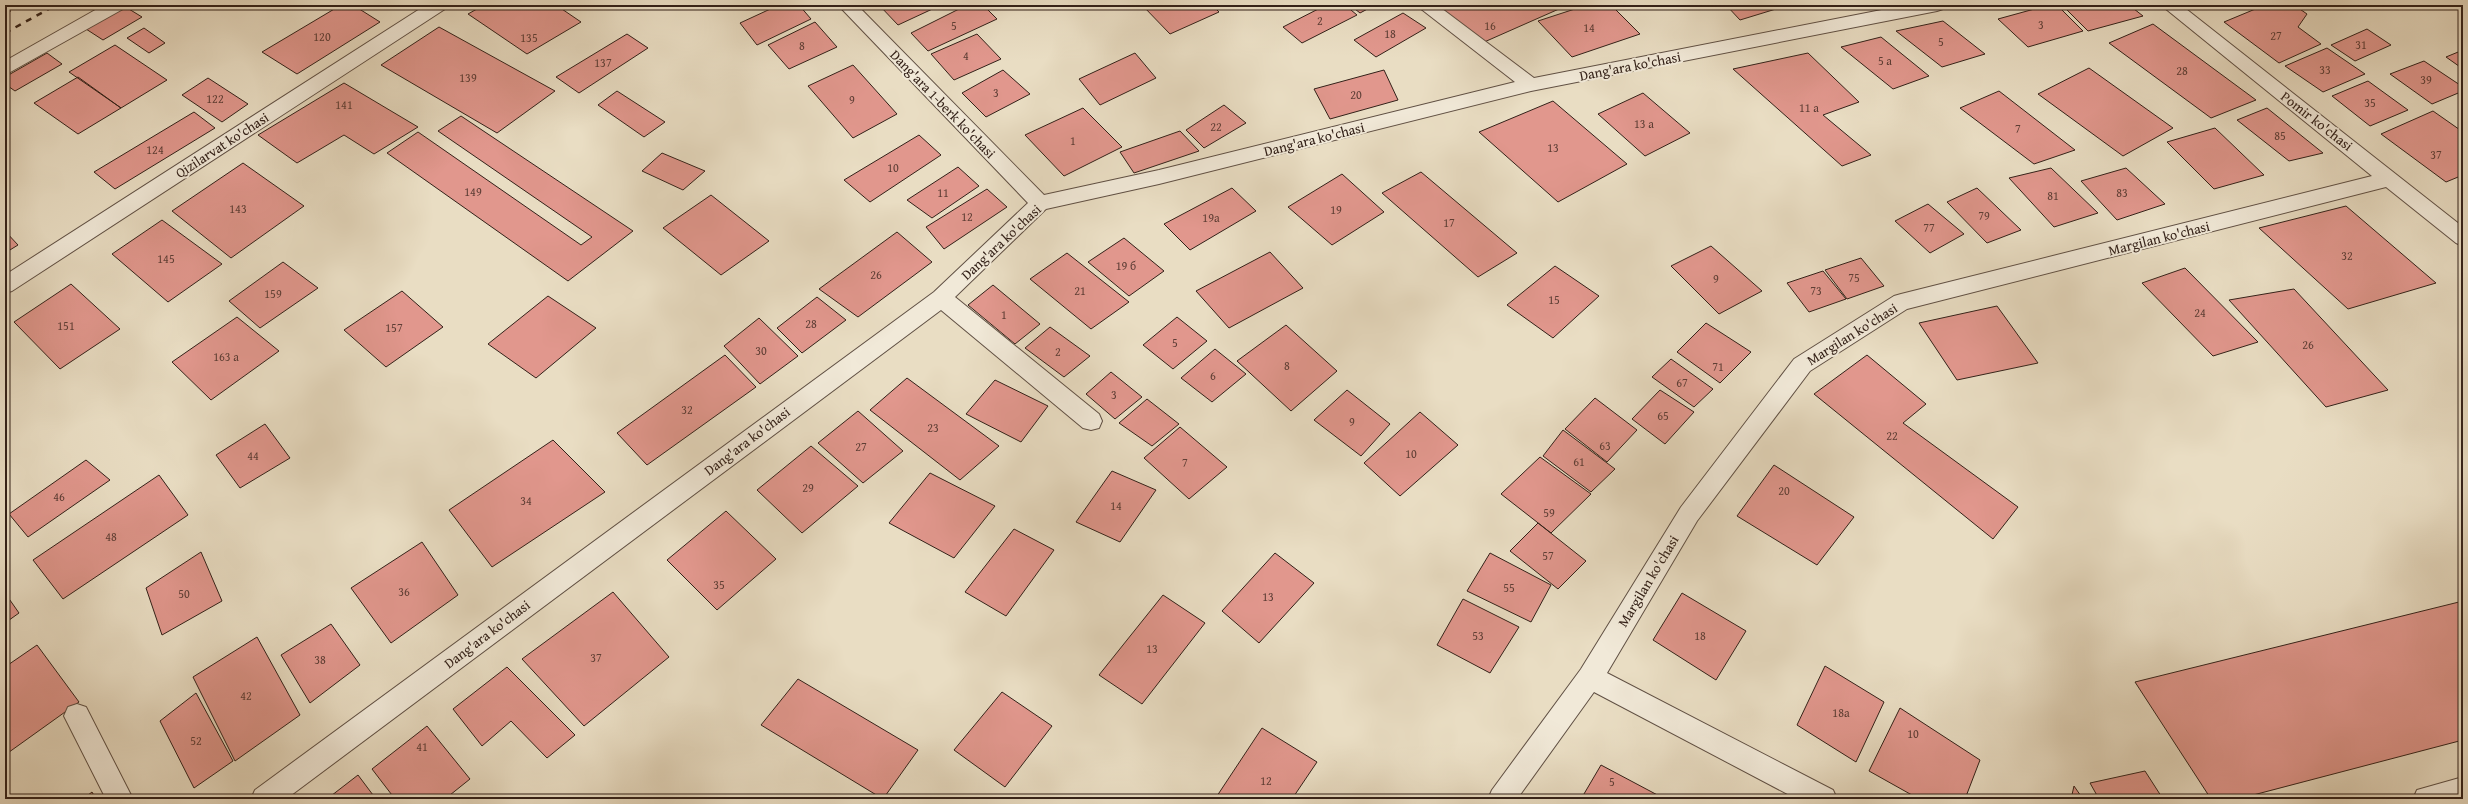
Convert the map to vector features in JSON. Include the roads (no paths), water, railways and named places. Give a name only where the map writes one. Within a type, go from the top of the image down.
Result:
[{"type":"street","points":[[5,69],[117,5]]},
{"type":"street","name":"Qizilarvat ko'chasi","points":[[5,285],[439,5]]},
{"type":"street","name":"Dang'ara 1-berk ko'chasi","points":[[847,5],[1040,203]]},
{"type":"street","points":[[1425,5],[1531,85]]},
{"type":"street","name":"Dang'ara ko'chasi","points":[[264,799],[941,298],[1040,203],[1159,178],[1531,85],[1937,5]]},
{"type":"street","name":"Pomir ko'chasi","points":[[2170,5],[2463,238]]},
{"type":"street","name":"Margilan ko'chasi","points":[[1501,799],[1590,677],[1689,514],[1802,365],[1901,302],[2390,179]]},
{"type":"street","points":[[941,298],[1091,421]]},
{"type":"street","points":[[1590,677],[1824,799]]},
{"type":"street","points":[[77,716],[120,799]]},
{"type":"street","points":[[2426,799],[2463,790]]},
{"type":"railway","points":[[5,13],[21,5]]},
{"type":"railway","points":[[5,33],[56,5]]}]
